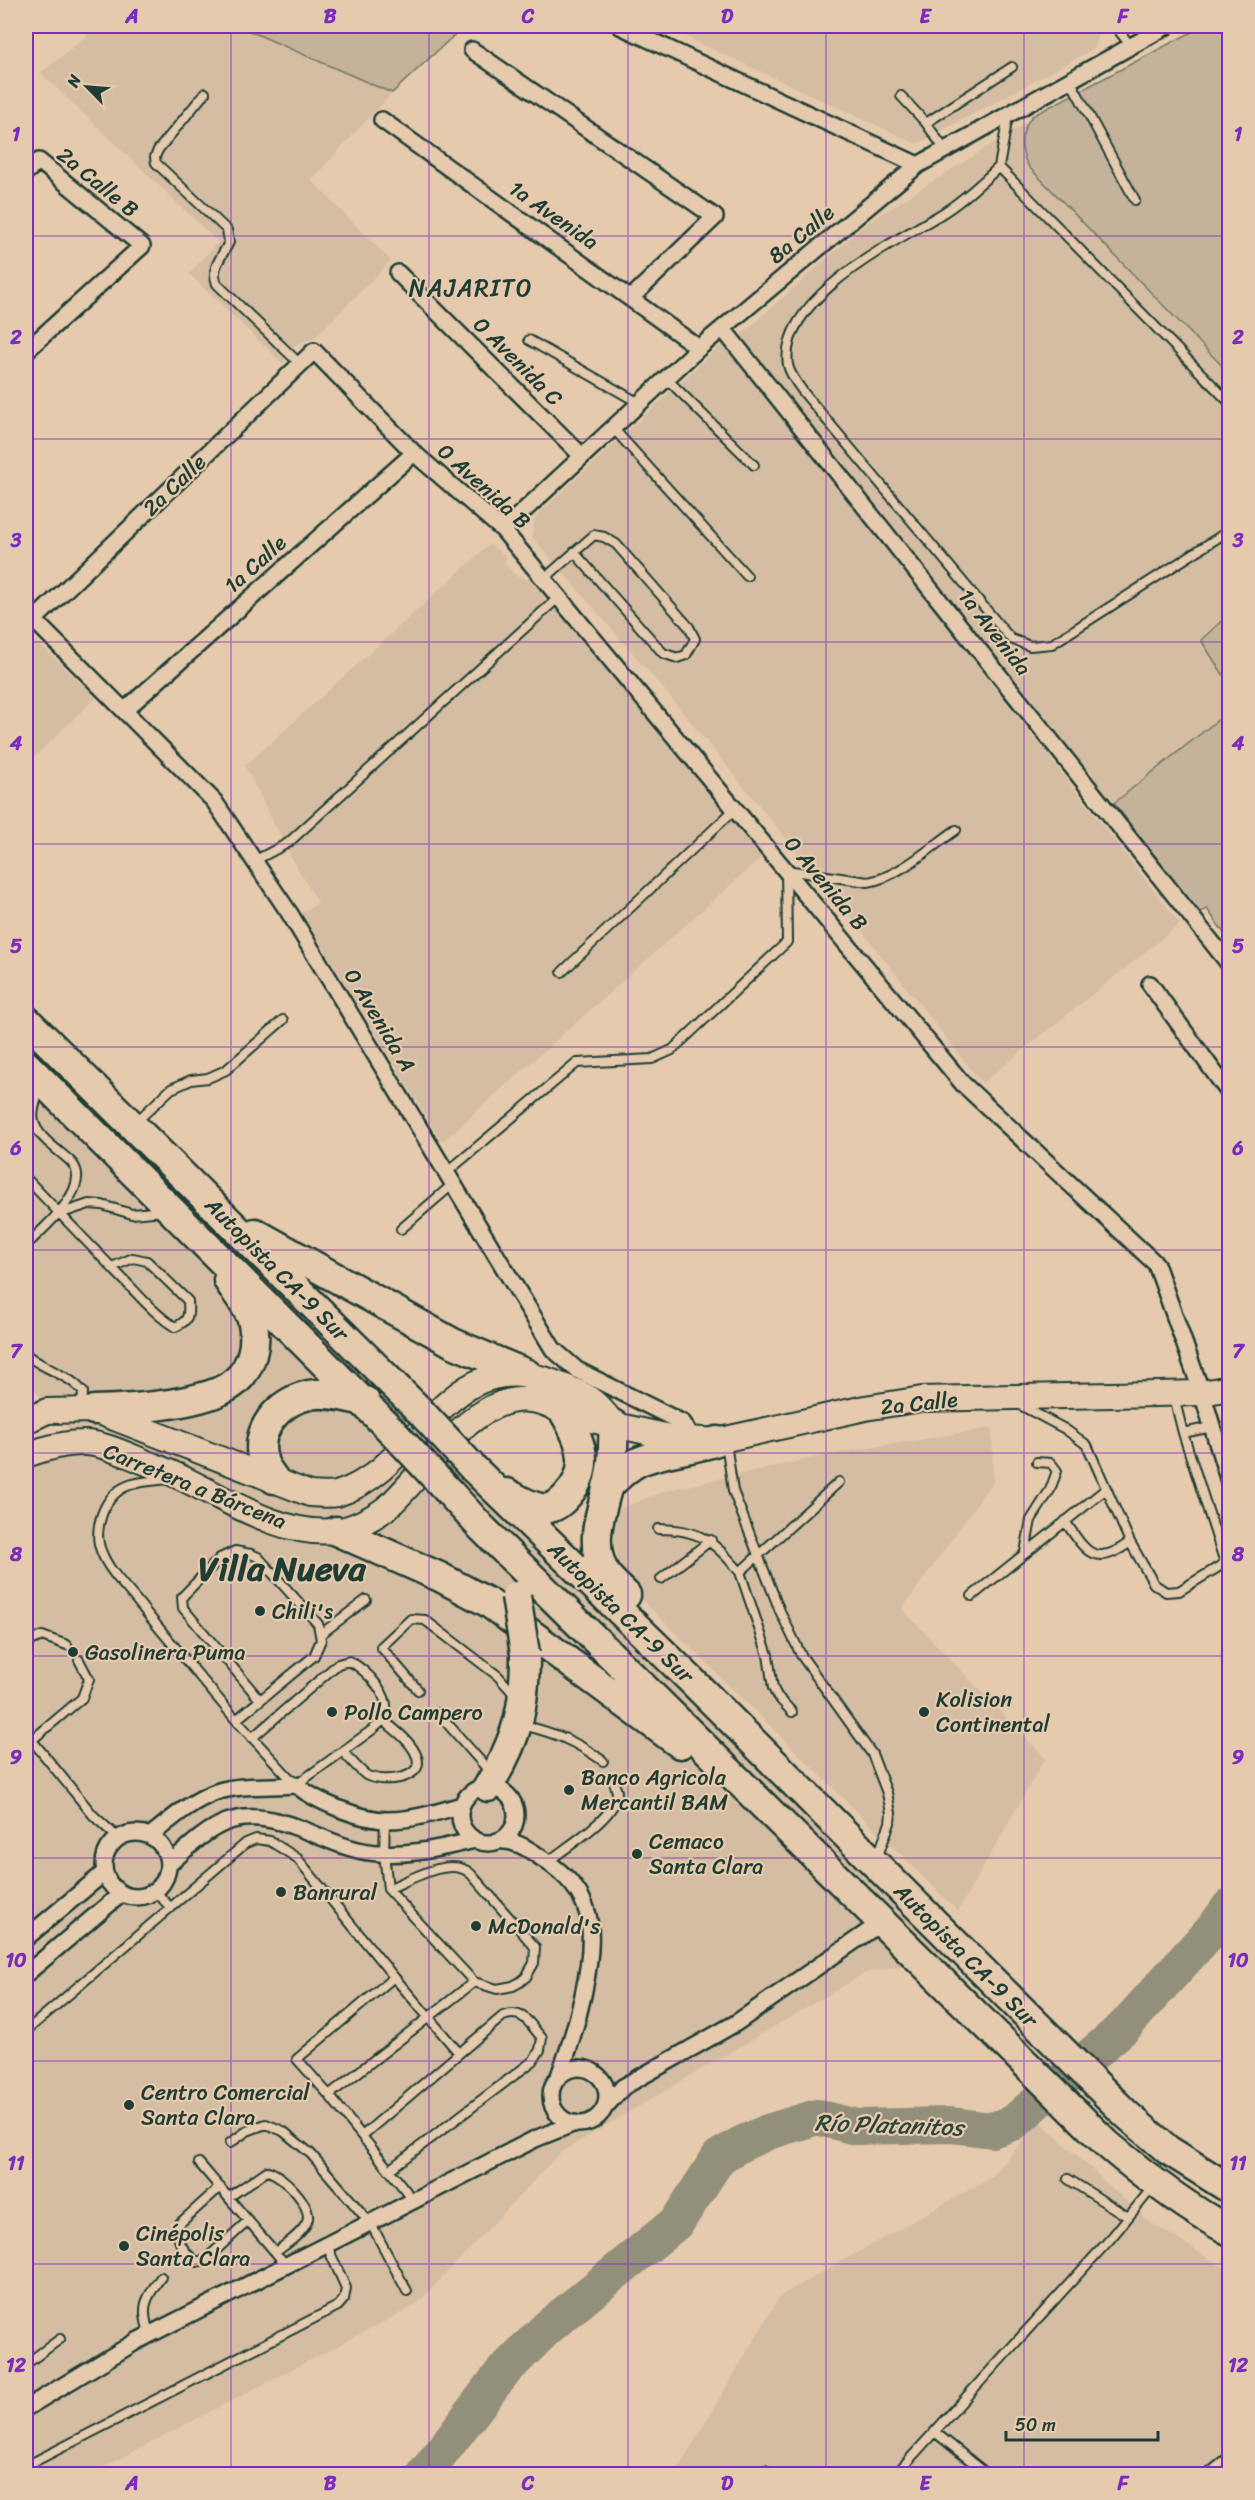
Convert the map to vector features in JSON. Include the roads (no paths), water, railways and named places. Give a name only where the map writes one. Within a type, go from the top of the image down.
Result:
[{"type":"highway","name":"Autopista CA-9 Sur","points":[[26,1020],[1126,2114],[1168,2150],[1230,2189]]},
{"type":"highway","name":"Autopista CA-9 Sur","points":[[33,1073],[365,1401],[482,1527],[1107,2144],[1155,2184],[1200,2215],[1230,2231]]},
{"type":"highway","points":[[226,1218],[453,1343],[527,1374]]},
{"type":"highway","points":[[88,1409],[145,1408],[208,1395],[236,1382],[248,1365],[255,1343],[253,1322],[205,1242]]},
{"type":"highway","points":[[274,1479],[264,1463],[261,1446],[267,1424],[277,1409],[290,1400],[311,1394],[365,1401]]},
{"type":"highway","points":[[481,1475],[527,1504],[543,1509],[558,1506],[580,1478],[583,1455],[579,1439],[566,1414]]},
{"type":"highway","points":[[613,1424],[614,1442],[608,1486],[598,1520],[597,1544],[600,1563],[610,1580],[663,1631],[690,1679]]},
{"type":"highway","points":[[608,1486],[639,1462],[696,1448],[712,1440]]},
{"type":"highway","points":[[482,1527],[502,1560],[516,1596],[525,1654],[525,1689],[520,1714],[506,1757],[491,1781]]},
{"type":"highway","points":[[336,1531],[489,1603],[663,1730],[742,1795],[777,1818]]},
{"type":"main road","points":[[527,1374],[585,1395],[600,1406],[613,1424]]},
{"type":"main road","name":"Carretera a Bárcena","points":[[26,1421],[47,1411],[88,1409],[310,1494],[335,1494],[359,1484],[381,1468],[459,1393],[487,1377],[527,1374]]},
{"type":"main road","name":"2a Calle","points":[[566,1414],[674,1438],[712,1440],[865,1408],[922,1399],[1202,1393],[1230,1388]]},
{"type":"main road","name":"Carretera a Bárcena","points":[[26,1455],[46,1448],[84,1442],[124,1453],[279,1523],[316,1532],[336,1531],[362,1522],[390,1505],[440,1450],[486,1410],[518,1398],[538,1400],[566,1414]]},
{"type":"street","points":[[620,26],[918,165]]},
{"type":"street","name":"8a Calle","points":[[503,530],[581,455],[699,348],[918,165],[1167,26]]},
{"type":"street","points":[[472,50],[715,217],[632,298]]},
{"type":"street","name":"1a Avenida","points":[[382,120],[699,348]]},
{"type":"street","name":"2a Calle B","points":[[26,172],[39,161],[142,246],[26,351]]},
{"type":"street","name":"0 Avenida C","points":[[398,273],[581,455]]},
{"type":"street","name":"1a Avenida","points":[[723,330],[1230,965]]},
{"type":"street","name":"2a Calle","points":[[30,616],[314,351]]},
{"type":"street","name":"0 Avenida B","points":[[314,351],[414,453],[503,530],[963,1084],[1156,1264],[1202,1393],[1230,1485]]},
{"type":"street","name":"1a Calle","points":[[125,710],[414,453]]},
{"type":"street","name":"0 Avenida A","points":[[30,616],[214,801],[290,914],[558,1355],[577,1370],[712,1440]]},
{"type":"street","points":[[1150,984],[1230,1095]]},
{"type":"street","points":[[475,1840],[469,1835],[461,1821],[462,1805],[471,1792],[491,1781],[510,1797],[516,1814],[515,1836],[520,1844]]},
{"type":"street","points":[[150,1836],[200,1799],[218,1791],[296,1785],[308,1795],[331,1805],[386,1820],[433,1813],[462,1805]]},
{"type":"street","points":[[168,1865],[163,1848],[150,1836],[134,1833],[118,1838],[106,1853],[105,1872],[113,1888],[121,1894],[139,1897],[155,1891],[162,1884],[168,1865],[201,1835],[234,1818],[248,1817],[293,1826],[358,1850],[384,1853],[413,1852],[475,1840],[490,1843],[508,1840],[520,1844],[548,1862],[567,1878],[580,1894],[588,1913],[591,1933],[572,2043],[554,2083],[545,2121],[535,2139]]},
{"type":"street","points":[[497,1841],[511,1831],[515,1823]]},
{"type":"street","points":[[26,1938],[105,1872]]},
{"type":"street","points":[[26,1974],[121,1894]]},
{"type":"street","points":[[27,2405],[150,2335],[535,2139],[574,2123],[592,2121],[623,2087],[736,2023],[882,1922]]},
{"type":"street","points":[[572,2043],[583,2063],[596,2075],[606,2093],[604,2108]]},
{"type":"street","points":[[559,2076],[575,2068],[624,2082],[636,2080]]},
{"type":"street","points":[[551,2100],[559,2115],[574,2123]]},
{"type":"lane","points":[[1115,26],[1131,46]]},
{"type":"lane","points":[[926,123],[1012,67]]},
{"type":"lane","points":[[1070,80],[1136,201]]},
{"type":"lane","points":[[205,93],[158,150],[155,157],[156,163],[227,230],[229,243],[214,267],[214,276],[218,284],[300,364]]},
{"type":"lane","points":[[900,96],[926,123],[945,150]]},
{"type":"lane","points":[[1009,114],[999,167],[940,214],[870,255],[804,313],[793,330],[789,347],[788,365],[793,376],[804,393],[1011,639],[1030,646],[1052,644],[1230,530]]},
{"type":"lane","points":[[999,167],[1230,403]]},
{"type":"lane","points":[[529,340],[639,403]]},
{"type":"lane","points":[[667,379],[754,465]]},
{"type":"lane","points":[[612,427],[747,576]]},
{"type":"lane","points":[[544,579],[574,552],[594,535],[604,537],[616,544],[689,627],[695,639],[687,654],[677,658],[663,652],[574,552]]},
{"type":"lane","points":[[254,861],[288,843],[559,597]]},
{"type":"lane","points":[[562,972],[735,809]]},
{"type":"lane","points":[[401,1229],[449,1179],[578,1064],[652,1059],[672,1050],[787,942],[786,870],[828,874],[868,882],[878,881],[891,875],[956,830]]},
{"type":"lane","points":[[132,1125],[171,1089],[191,1080],[208,1078],[226,1070],[283,1020]]},
{"type":"lane","points":[[26,1245],[59,1214],[73,1192],[77,1176],[74,1165],[41,1135],[35,1125],[33,1073]]},
{"type":"lane","points":[[26,1178],[59,1214],[164,1320],[175,1327],[184,1323],[189,1315],[188,1301],[147,1261],[133,1258],[112,1267]]},
{"type":"lane","points":[[59,1214],[89,1204],[102,1205],[132,1214],[173,1210]]},
{"type":"lane","points":[[26,1354],[34,1362],[78,1384],[88,1409]]},
{"type":"lane","points":[[1003,1396],[1065,1429],[1087,1445],[1130,1542],[1154,1584],[1166,1592],[1179,1591],[1227,1562],[1183,1433],[1173,1393]]},
{"type":"lane","points":[[1183,1433],[1212,1427]]},
{"type":"lane","points":[[712,1440],[801,1655],[872,1754],[887,1793],[891,1813],[890,1823],[875,1864]]},
{"type":"lane","points":[[1025,1552],[1031,1520],[1050,1490],[1057,1471],[1052,1463],[1037,1462]]},
{"type":"lane","points":[[180,1477],[126,1486],[114,1495],[105,1507],[100,1521],[98,1536],[101,1551],[108,1564],[136,1600],[252,1738],[296,1785],[343,1752],[383,1719],[386,1707],[381,1691],[358,1665],[349,1661],[338,1664],[252,1738]]},
{"type":"lane","points":[[740,1572],[839,1482]]},
{"type":"lane","points":[[972,1596],[1106,1489]]},
{"type":"lane","points":[[1065,1521],[1082,1547],[1095,1555],[1109,1556],[1130,1542]]},
{"type":"lane","points":[[658,1529],[681,1529],[711,1540],[740,1572],[768,1655],[773,1688],[777,1696],[792,1712]]},
{"type":"lane","points":[[661,1579],[711,1540]]},
{"type":"lane","points":[[236,1720],[314,1656],[320,1646],[321,1635],[315,1619],[258,1557],[235,1551],[220,1558],[182,1597],[183,1608],[260,1700]]},
{"type":"lane","points":[[321,1635],[366,1600]]},
{"type":"lane","points":[[418,1690],[381,1647],[411,1619],[425,1620],[498,1676],[510,1688],[520,1714],[578,1743],[603,1761]]},
{"type":"lane","points":[[26,1643],[42,1636],[66,1645]]},
{"type":"lane","points":[[32,1740],[82,1698],[89,1679],[79,1659]]},
{"type":"lane","points":[[438,1713],[491,1781]]},
{"type":"lane","points":[[343,1752],[373,1778],[404,1778],[413,1771],[418,1766],[418,1758],[410,1745],[383,1719]]},
{"type":"lane","points":[[26,1733],[93,1815],[118,1838]]},
{"type":"lane","points":[[548,1862],[602,1820],[614,1805],[617,1793],[613,1778]]},
{"type":"lane","points":[[386,1820],[384,1853],[387,1889],[474,1982],[497,1989],[513,1986],[526,1977],[534,1963],[535,1947],[463,1867],[447,1866],[387,1889]]},
{"type":"lane","points":[[26,2031],[246,1843],[256,1839],[270,1841],[297,1858],[459,2053]]},
{"type":"lane","points":[[155,1891],[171,1908]]},
{"type":"lane","points":[[394,1977],[297,2059],[415,2202]]},
{"type":"lane","points":[[329,2095],[474,1982]]},
{"type":"lane","points":[[362,2136],[504,2016],[513,2012],[522,2015],[542,2038],[540,2050],[533,2061],[389,2170]]},
{"type":"lane","points":[[230,2143],[247,2131],[266,2124],[284,2131],[311,2154],[371,2224],[407,2291]]},
{"type":"lane","points":[[199,2163],[287,2266]]},
{"type":"lane","points":[[229,2197],[267,2171],[279,2175],[306,2205],[308,2222],[276,2252]]},
{"type":"lane","points":[[1068,2179],[1128,2217]]},
{"type":"lane","points":[[896,2475],[936,2433],[1155,2184]]},
{"type":"lane","points":[[220,2187],[179,2224],[178,2236],[189,2256],[197,2262],[205,2260],[248,2221]]},
{"type":"lane","points":[[26,2466],[338,2306],[345,2299],[346,2288],[327,2246]]},
{"type":"lane","points":[[150,2335],[143,2317],[145,2303],[161,2277]]},
{"type":"lane","points":[[26,2364],[60,2339]]},
{"type":"lane","points":[[936,2433],[987,2475]]},
{"type":"lane","points":[[1208,2475],[1230,2456]]},
{"type":"waterway","name":"Río Platanitos","points":[[425,2474],[502,2373],[547,2328],[677,2222],[719,2157],[768,2132],[817,2117],[856,2127],[951,2125],[992,2130],[1013,2123],[1124,2027],[1217,1924],[1230,1906]]},
{"type":"place","name":"Chili's","points":[[260,1611]]},
{"type":"place","name":"Gasolinera Puma","points":[[73,1652]]},
{"type":"place","name":"Pollo Campero","points":[[332,1712]]},
{"type":"place","name":"Kolision Continental","points":[[924,1712]]},
{"type":"place","name":"Banco Agricola Mercantil BAM","points":[[569,1790]]},
{"type":"place","name":"Cemaco Santa Clara","points":[[637,1854]]},
{"type":"place","name":"Banrural","points":[[281,1892]]},
{"type":"place","name":"McDonald's","points":[[476,1926]]},
{"type":"place","name":"Centro Comercial Santa Clara","points":[[129,2105]]},
{"type":"place","name":"Cinépolis Santa Clara","points":[[124,2246]]},
{"type":"district","name":"NAJARITO","points":[[471,288]]},
{"type":"district","name":"Villa Nueva","points":[[282,1569]]}]
